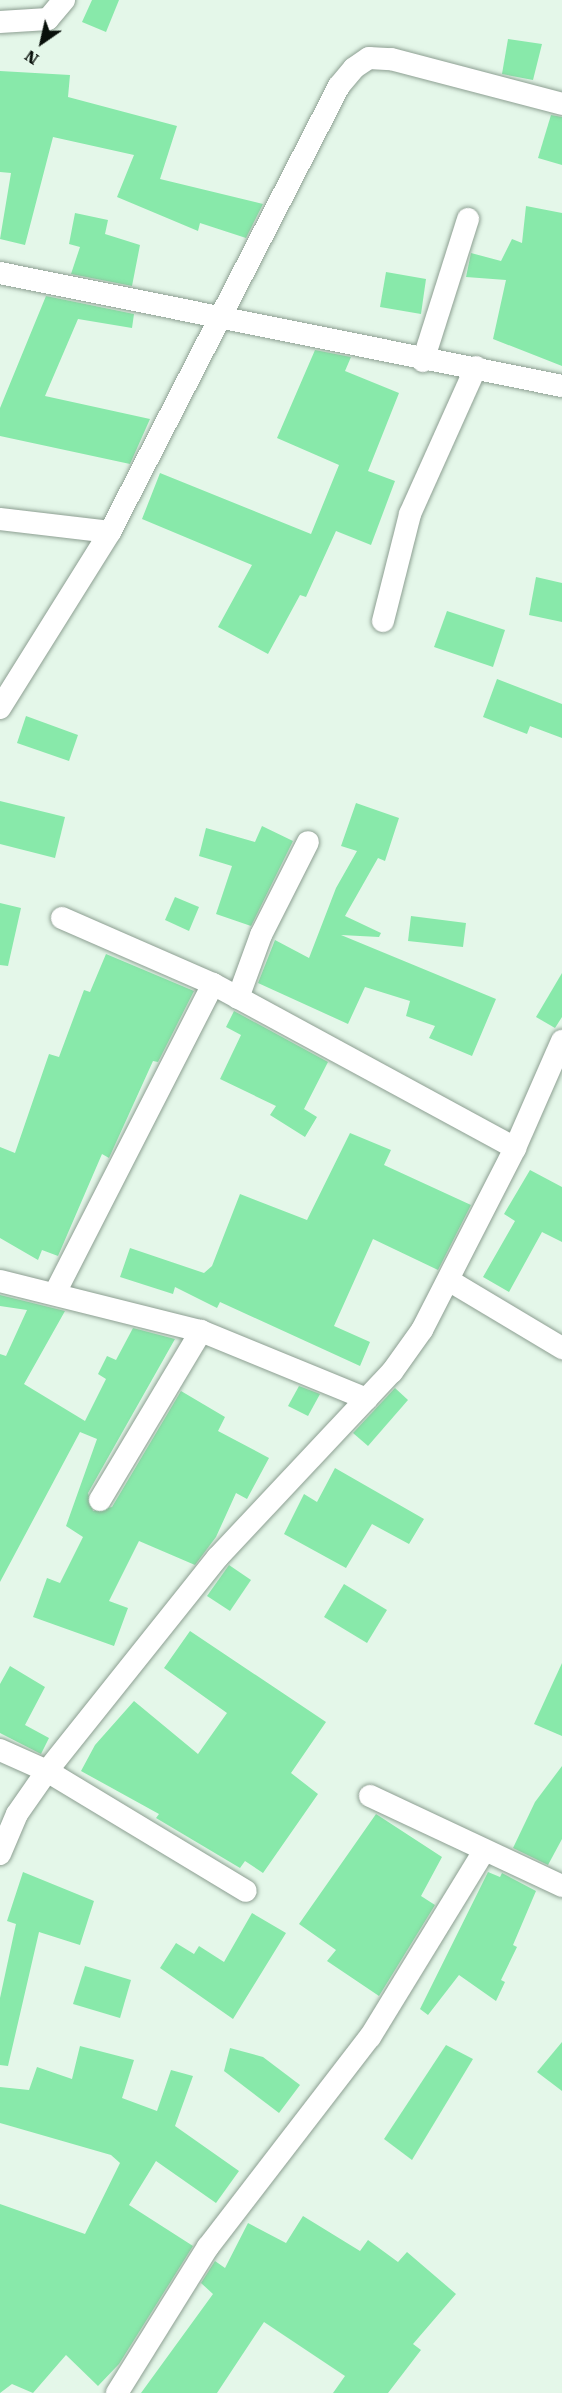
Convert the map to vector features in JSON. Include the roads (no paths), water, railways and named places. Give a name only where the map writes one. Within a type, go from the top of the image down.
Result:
[{"type":"street","points":[[0,22],[48,19],[64,0]]},
{"type":"street","points":[[0,708],[110,532],[224,315],[339,86],[369,58],[562,104]]},
{"type":"street","points":[[423,361],[468,219]]},
{"type":"street","points":[[0,273],[224,315],[423,361],[476,367],[562,386]]},
{"type":"street","points":[[383,621],[410,514],[476,367]]},
{"type":"street","points":[[0,519],[110,532]]},
{"type":"street","points":[[238,998],[261,935],[308,842]]},
{"type":"street","points":[[62,918],[213,984],[515,1148]]},
{"type":"street","points":[[55,1293],[213,984]]},
{"type":"street","points":[[0,1854],[17,1814],[47,1772],[218,1557],[367,1399],[422,1330],[450,1281],[515,1148],[560,1047]]},
{"type":"street","points":[[0,1281],[201,1331],[367,1399]]},
{"type":"street","points":[[450,1281],[562,1348]]},
{"type":"street","points":[[100,1500],[201,1331]]},
{"type":"street","points":[[0,1750],[47,1772],[246,1890]]},
{"type":"street","points":[[370,1796],[562,1886]]},
{"type":"street","points":[[117,2393],[208,2247],[370,2037],[484,1851]]}]
